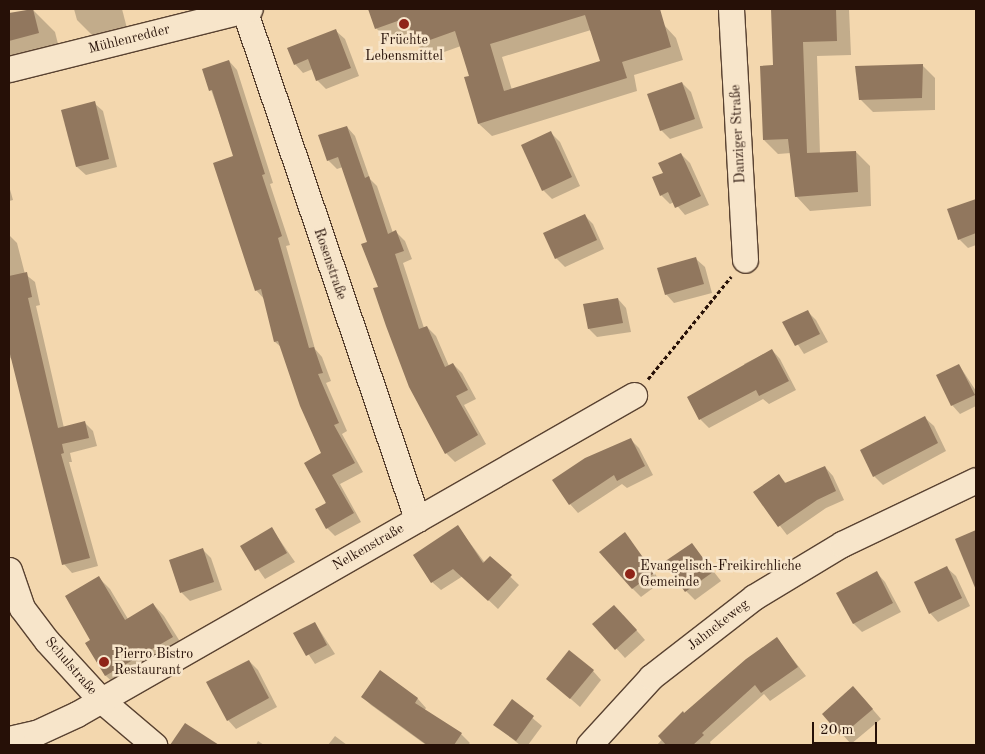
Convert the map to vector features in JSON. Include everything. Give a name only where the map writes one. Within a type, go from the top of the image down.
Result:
[{"type":"street","name":"Mühlenredder","points":[[9,69],[246,9]]},
{"type":"street","name":"Rosenstraße","points":[[246,9],[417,519]]},
{"type":"street","name":"Danziger Straße","points":[[731,9],[745,260]]},
{"type":"street","name":"Nelkenstraße","points":[[9,739],[50,728],[101,700],[634,394]]},
{"type":"street","name":"Jahnckeweg","points":[[589,745],[651,677],[754,597],[842,544],[976,480]]},
{"type":"street","name":"Schulstraße","points":[[9,570],[22,608],[101,700],[154,745]]},
{"type":"path","points":[[634,394],[745,260]]},
{"type":"building","points":[[33,9],[39,33],[9,41],[9,13]]},
{"type":"building","points":[[368,9],[660,9],[671,47],[622,62],[627,78],[478,124],[464,77],[469,76],[455,31],[416,45],[406,18],[375,29]],"holes":[[[585,15],[600,61],[504,91],[490,44]]]},
{"type":"building","points":[[771,9],[836,9],[837,41],[803,42],[807,153],[856,151],[858,192],[795,197],[788,139],[763,140],[760,66],[773,65]]},
{"type":"building","points":[[336,29],[351,68],[316,81],[308,59],[294,65],[287,48]]},
{"type":"building","points":[[229,60],[265,174],[262,175],[282,236],[278,238],[309,348],[314,347],[323,373],[318,374],[339,423],[334,425],[355,463],[332,475],[354,513],[326,529],[315,509],[326,503],[304,463],[321,453],[300,406],[278,341],[274,342],[261,289],[255,291],[213,163],[233,156],[212,90],[209,91],[202,69]]},
{"type":"building","points":[[923,64],[922,98],[859,100],[855,66]]},
{"type":"building","points":[[682,82],[695,119],[660,131],[647,94]]},
{"type":"building","points":[[95,101],[109,159],[76,167],[61,110]]},
{"type":"building","points":[[347,126],[365,178],[369,176],[388,234],[396,230],[404,251],[395,254],[419,329],[427,326],[445,367],[453,363],[468,390],[456,396],[478,435],[445,454],[409,387],[386,326],[373,288],[378,287],[361,244],[367,242],[338,157],[327,161],[318,135]]},
{"type":"building","points":[[551,131],[572,177],[542,191],[521,145]]},
{"type":"building","points":[[681,153],[701,196],[675,208],[668,192],[660,196],[652,177],[663,173],[658,163]]},
{"type":"building","points":[[976,199],[976,233],[958,240],[947,209]]},
{"type":"building","points":[[585,214],[597,240],[555,259],[543,233]]},
{"type":"building","points":[[696,257],[704,284],[665,295],[657,268]]},
{"type":"building","points":[[27,272],[32,297],[28,298],[58,428],[85,421],[89,438],[62,444],[64,453],[61,454],[90,558],[62,565],[9,350],[9,276]]},
{"type":"building","points":[[618,298],[623,323],[588,329],[583,304]]},
{"type":"building","points":[[808,310],[820,334],[795,346],[782,322]]},
{"type":"building","points":[[772,349],[789,381],[759,396],[756,390],[699,420],[687,397]]},
{"type":"building","points":[[959,364],[975,395],[951,406],[936,375]]},
{"type":"building","points":[[925,416],[938,443],[873,477],[860,450]]},
{"type":"building","points":[[631,438],[645,466],[617,481],[614,475],[569,505],[552,480],[585,458]]},
{"type":"building","points":[[825,466],[836,491],[817,500],[778,527],[753,492],[779,474],[785,483]]},
{"type":"building","points":[[458,525],[483,563],[490,556],[512,575],[488,601],[453,569],[431,583],[413,555]]},
{"type":"building","points":[[272,527],[287,553],[255,571],[240,546]]},
{"type":"building","points":[[976,530],[976,590],[955,539]]},
{"type":"building","points":[[625,532],[654,573],[632,589],[599,552]]},
{"type":"building","points":[[692,543],[713,572],[685,592],[664,562]]},
{"type":"building","points":[[203,548],[214,582],[180,593],[169,560]]},
{"type":"building","points":[[947,566],[962,598],[929,614],[914,582]]},
{"type":"building","points":[[877,571],[893,603],[853,624],[836,593]]},
{"type":"building","points":[[99,576],[125,620],[153,603],[173,637],[105,676],[85,643],[90,640],[65,596]]},
{"type":"building","points":[[614,605],[637,630],[615,650],[592,624]]},
{"type":"building","points":[[315,622],[327,645],[306,656],[293,633]]},
{"type":"building","points":[[777,637],[798,667],[761,693],[755,685],[702,733],[704,735],[693,745],[666,745],[658,736],[683,711],[684,713],[746,659]]},
{"type":"building","points":[[569,650],[594,670],[570,699],[546,679]]},
{"type":"building","points":[[249,660],[269,698],[227,721],[206,682]]},
{"type":"building","points":[[380,670],[418,698],[415,703],[462,733],[454,745],[427,745],[361,697]]},
{"type":"building","points":[[853,686],[873,709],[841,736],[822,714]]},
{"type":"building","points":[[512,699],[534,716],[516,741],[493,725]]},
{"type":"building","points":[[185,723],[219,745],[170,745]]},
{"type":"place","name":"Früchte Lebensmittel","points":[[404,24]]},
{"type":"place","name":"Evangelisch-Freikirchliche Gemeinde","points":[[630,574]]},
{"type":"place","name":"Pierro Bistro Restaurant","points":[[104,662]]}]
